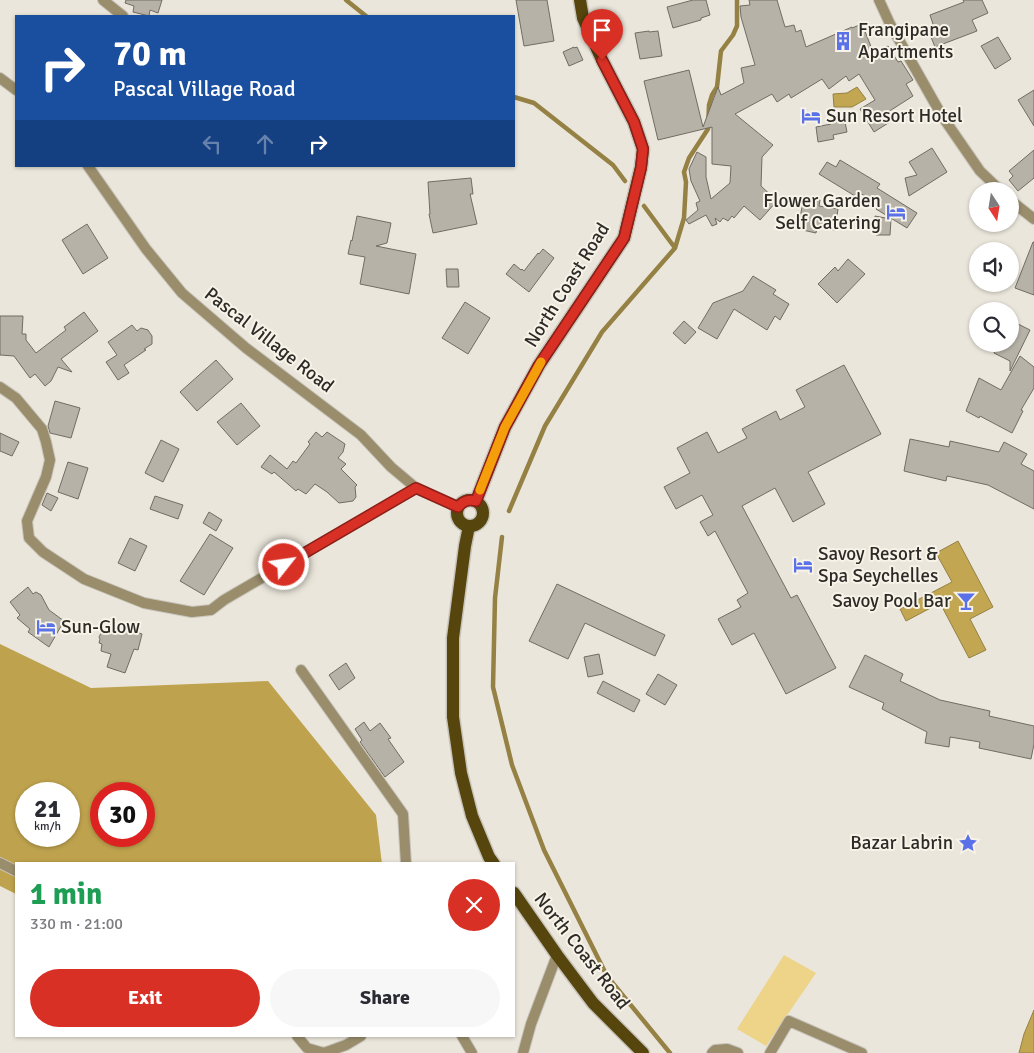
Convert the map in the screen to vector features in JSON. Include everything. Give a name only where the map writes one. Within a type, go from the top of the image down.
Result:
[{"type":"main road","name":"North Coast Road","points":[[476,501],[505,427],[539,365],[624,238],[641,168],[643,149],[634,122],[583,18],[580,0]]},
{"type":"main road","points":[[466,500],[476,501],[482,509],[482,519],[478,523],[468,526],[458,517],[458,507],[466,500]]},
{"type":"main road","points":[[468,526],[453,638],[453,717],[461,773],[472,816],[493,862]]},
{"type":"main road","name":"North Coast Road","points":[[515,894],[593,1003],[643,1053]]},
{"type":"street","points":[[103,0],[122,15]]},
{"type":"street","points":[[879,0],[890,24],[942,116],[980,171],[992,182]]},
{"type":"street","points":[[0,78],[15,89]]},
{"type":"street","name":"Pascal Village Road","points":[[89,167],[146,249],[182,293],[246,348],[361,435],[391,467],[416,488],[458,507]]},
{"type":"street","points":[[1019,207],[1034,219]]},
{"type":"street","points":[[0,387],[16,398],[42,429],[50,460],[46,477],[27,521],[29,538],[43,552],[84,578],[144,603],[192,612],[211,610],[224,600],[416,488]]},
{"type":"street","points":[[301,670],[403,814],[406,862]]},
{"type":"street","points":[[0,863],[15,870]]},
{"type":"street","points":[[524,1053],[531,1024],[557,955]]},
{"type":"street","points":[[770,1053],[789,1021],[862,1053]]},
{"type":"street","points":[[298,1037],[307,1048],[324,1053],[346,1045],[360,1037]]},
{"type":"street","points":[[463,1037],[472,1053]]},
{"type":"street","points":[[712,1053],[714,1050],[727,1049],[738,1053]]},
{"type":"shaded area","points":[[857,87],[866,99],[852,107],[834,107],[833,94],[847,93]]},
{"type":"shaded area","points":[[958,541],[993,607],[970,619],[986,650],[969,658],[940,603],[906,621],[900,609],[952,582],[936,553]]},
{"type":"shaded area","points":[[0,644],[91,688],[268,681],[376,815],[382,862],[15,862],[15,894],[0,886]]},
{"type":"shaded area","points":[[784,955],[816,973],[766,1046],[737,1029]]},
{"type":"shaded area","points":[[1034,1010],[1034,1053],[1019,1053],[1024,1034]]},
{"type":"building","points":[[126,0],[162,0],[158,13],[150,10],[149,15],[133,12],[134,6],[125,3]]},
{"type":"building","points":[[516,0],[547,0],[554,41],[524,46]]},
{"type":"building","points":[[693,0],[706,0],[710,15],[701,18],[701,20],[673,28],[667,7]]},
{"type":"building","points":[[749,0],[777,0],[785,27],[794,25],[796,32],[801,30],[806,47],[862,24],[874,54],[888,46],[898,62],[901,61],[913,80],[906,84],[913,96],[888,112],[893,120],[874,132],[860,109],[875,100],[859,74],[849,81],[846,76],[829,89],[822,79],[791,98],[789,94],[777,102],[772,94],[735,114],[773,145],[762,157],[761,186],[777,201],[760,220],[744,206],[734,218],[732,216],[728,221],[723,218],[720,222],[715,218],[717,224],[712,226],[706,215],[689,224],[686,220],[698,210],[696,203],[700,201],[691,181],[689,169],[697,152],[706,157],[706,177],[711,199],[730,183],[731,166],[712,164],[712,127],[658,140],[644,81],[689,70],[703,127],[718,87],[721,95],[744,83],[741,68],[755,65],[741,17],[740,6],[750,5]]},
{"type":"building","points":[[963,0],[982,0],[988,13],[972,20],[977,31],[935,47],[927,27],[933,24],[930,15],[964,2]]},
{"type":"building","points":[[658,31],[662,56],[640,59],[635,33]]},
{"type":"building","points":[[998,37],[1011,59],[995,69],[981,46]]},
{"type":"building","points":[[577,47],[583,60],[569,66],[563,52]]},
{"type":"building","points":[[1034,90],[1034,126],[1018,100]]},
{"type":"building","points":[[844,117],[847,132],[833,135],[834,139],[818,142],[816,127],[831,124],[830,120]]},
{"type":"building","points":[[932,148],[947,172],[909,196],[905,178],[917,175],[909,162]]},
{"type":"building","points":[[1034,150],[1034,178],[1019,190],[1019,182],[1011,182],[1009,180],[1013,176],[1009,171]]},
{"type":"building","points":[[840,160],[880,184],[877,188],[917,213],[907,228],[876,209],[879,204],[858,192],[855,196],[819,174],[827,162],[836,167]]},
{"type":"building","points":[[471,178],[473,194],[470,194],[477,224],[433,233],[429,214],[428,182]]},
{"type":"building","points":[[804,196],[820,200],[819,206],[838,209],[835,230],[817,227],[816,233],[798,229]]},
{"type":"building","points":[[357,216],[391,223],[387,243],[376,246],[416,254],[409,294],[360,284],[365,257],[348,254]]},
{"type":"building","points":[[875,216],[891,219],[890,235],[876,235]]},
{"type":"building","points":[[87,224],[108,258],[83,274],[62,240]]},
{"type":"building","points":[[1034,242],[1034,295],[1019,289],[1019,278]]},
{"type":"building","points":[[543,249],[554,258],[529,292],[506,274],[514,264],[524,271]]},
{"type":"building","points":[[848,259],[865,274],[837,303],[818,284],[835,267],[838,271]]},
{"type":"building","points":[[446,269],[458,269],[459,287],[447,287]]},
{"type":"building","points":[[753,276],[776,290],[773,294],[789,304],[780,320],[775,316],[767,330],[734,309],[717,339],[698,328],[713,303],[743,291]]},
{"type":"building","points":[[465,302],[490,318],[468,354],[442,338]]},
{"type":"building","points":[[84,312],[98,331],[61,359],[72,372],[58,367],[51,381],[45,386],[35,374],[30,378],[14,356],[0,355],[0,316],[23,316],[22,334],[26,334],[26,340],[36,353],[66,330],[64,327]]},
{"type":"building","points":[[684,321],[696,332],[685,344],[673,333]]},
{"type":"building","points":[[1019,324],[1030,330],[1010,371],[1010,361],[994,353],[1019,352]]},
{"type":"building","points":[[132,325],[137,331],[141,328],[148,330],[152,336],[152,344],[124,365],[129,373],[118,380],[106,362],[117,355],[108,342]]},
{"type":"building","points":[[1020,356],[1034,367],[1034,388],[1021,410],[1023,411],[1012,433],[980,416],[979,418],[966,411],[979,378],[1001,390]]},
{"type":"building","points":[[216,360],[233,379],[197,411],[180,392]]},
{"type":"building","points":[[844,365],[881,434],[808,472],[825,504],[793,522],[775,488],[742,506],[791,598],[797,595],[836,668],[786,694],[754,633],[732,645],[718,619],[741,607],[737,600],[748,593],[715,531],[708,536],[700,522],[713,515],[702,495],[676,509],[664,487],[690,473],[677,448],[707,432],[718,453],[747,438],[742,429],[776,411],[780,420],[805,407],[796,390]]},
{"type":"building","points":[[55,401],[80,408],[71,438],[50,433],[48,426]]},
{"type":"building","points":[[241,403],[260,426],[237,445],[217,422]]},
{"type":"building","points":[[316,432],[322,437],[327,432],[345,444],[343,452],[338,458],[346,464],[341,469],[357,485],[355,487],[356,497],[353,501],[339,503],[315,484],[306,494],[298,489],[296,491],[274,472],[272,474],[261,467],[270,455],[287,469],[293,461],[296,463]]},
{"type":"building","points":[[0,433],[19,442],[12,456],[0,451]]},
{"type":"building","points":[[910,439],[949,447],[950,441],[999,452],[1004,442],[1027,454],[1021,464],[1034,471],[1034,509],[988,485],[947,476],[946,481],[904,471]]},
{"type":"building","points":[[161,440],[179,449],[163,482],[145,473]]},
{"type":"building","points":[[68,462],[88,468],[78,499],[58,492]]},
{"type":"building","points":[[47,493],[58,498],[51,511],[42,505]]},
{"type":"building","points":[[155,496],[183,505],[178,519],[150,509]]},
{"type":"building","points":[[209,512],[222,520],[216,531],[203,523]]},
{"type":"building","points":[[210,534],[233,548],[204,595],[180,581]]},
{"type":"building","points":[[130,538],[147,546],[135,571],[118,563]]},
{"type":"building","points":[[557,584],[665,635],[655,656],[585,623],[568,659],[529,641]]},
{"type":"building","points":[[28,587],[33,594],[36,592],[41,595],[49,610],[64,621],[49,647],[28,632],[30,629],[17,618],[20,615],[10,602]]},
{"type":"building","points":[[107,622],[142,634],[138,650],[134,649],[125,673],[107,667],[111,654],[101,651],[102,644],[99,643],[99,637]]},
{"type":"building","points":[[599,654],[603,674],[588,677],[584,657]]},
{"type":"building","points":[[865,655],[903,674],[900,681],[940,700],[990,711],[989,716],[1034,726],[1034,744],[1031,759],[979,748],[980,742],[950,737],[949,747],[925,743],[927,732],[882,709],[884,703],[849,687]]},
{"type":"building","points":[[346,663],[355,678],[339,690],[329,675]]},
{"type":"building","points":[[658,674],[677,685],[665,705],[646,694]]},
{"type":"building","points":[[603,681],[640,700],[634,712],[597,693]]},
{"type":"building","points":[[364,722],[370,731],[380,723],[391,738],[388,739],[404,762],[385,777],[360,742],[362,740],[355,729]]},
{"type":"waterway","points":[[346,0],[365,15]]},
{"type":"waterway","points":[[509,511],[545,426],[602,332],[675,248],[684,218],[686,182],[684,172],[689,158],[708,129],[709,105],[717,87],[721,51],[737,26],[737,0]]},
{"type":"waterway","points":[[515,97],[534,103],[613,165],[625,181]]},
{"type":"waterway","points":[[644,206],[675,248]]},
{"type":"waterway","points":[[502,537],[495,598],[493,687],[512,765],[544,850],[607,976],[670,1053]]},
{"type":"slow traffic","points":[[480,490],[505,427],[541,362]]},
{"type":"place","name":"Frangipane Apartments","points":[[843,41]]},
{"type":"place","name":"Sun Resort Hotel","points":[[811,116]]},
{"type":"place","name":"Flower Garden Self Catering","points":[[896,212]]},
{"type":"place","name":"Savoy Resort & Spa Seychelles","points":[[803,565]]},
{"type":"place","name":"Savoy Pool Bar","points":[[966,601]]},
{"type":"place","name":"Sun-Glow","points":[[46,627]]},
{"type":"place","name":"Bazar Labrin","points":[[968,843]]},
{"type":"route","points":[[284,565],[416,488],[458,507],[466,500],[476,501],[505,427],[539,365],[624,238],[641,168],[643,149],[634,122],[602,60]]}]
